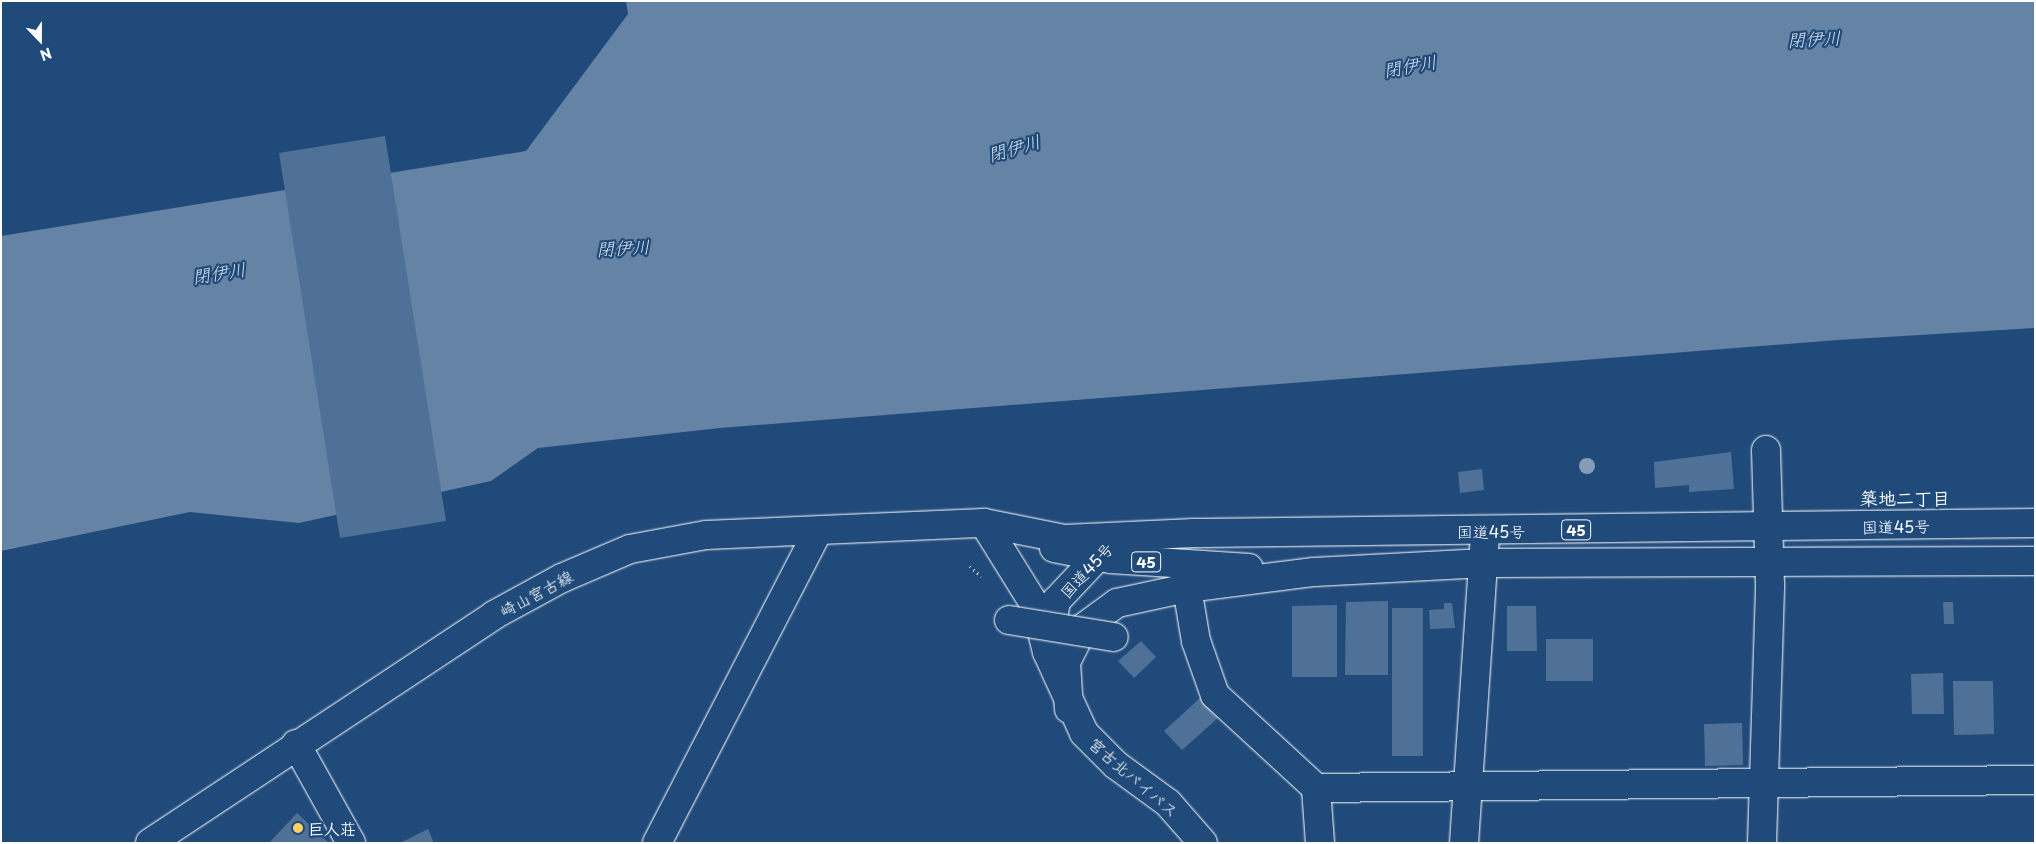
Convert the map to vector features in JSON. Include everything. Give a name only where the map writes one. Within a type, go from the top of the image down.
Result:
[{"type":"main road","points":[[1762,843],[1767,782],[1770,565],[1766,450]]},
{"type":"main road","name":"崎山宮古線","points":[[150,843],[296,744],[494,615],[562,578],[630,549],[706,536],[984,523]]},
{"type":"main road","name":"45","points":[[984,523],[1078,556],[1314,572]]},
{"type":"main road","name":"45","points":[[984,523],[1036,607],[1047,652],[1069,709]]},
{"type":"main road","name":"国道45号","points":[[1047,652],[1056,602],[1078,556],[1117,536],[2035,523]]},
{"type":"main road","points":[[658,843],[818,530]]},
{"type":"main road","points":[[1464,843],[1464,783],[1485,563],[1484,531]]},
{"type":"main road","name":"45","points":[[1078,556],[1117,536]]},
{"type":"main road","points":[[1078,556],[1084,627]]},
{"type":"main road","name":"国道45号","points":[[1069,709],[1066,662],[1084,627],[1117,603],[1187,588],[1314,572],[1485,563],[1770,565],[2035,561]]},
{"type":"main road","points":[[1187,588],[1196,641],[1215,695],[1316,788],[1320,843]]},
{"type":"main road","points":[[1009,620],[1114,637]]},
{"type":"main road","name":"宮古北バイパス","points":[[1069,709],[1084,733],[1116,765],[1168,803],[1203,843]]},
{"type":"main road","points":[[296,744],[351,843]]},
{"type":"main road","points":[[1316,788],[1464,783],[2035,780]]},
{"type":"water","name":"閉伊川","points":[[626,1],[2035,1],[2035,328],[1838,340],[720,428],[538,448],[491,481],[299,523],[190,512],[1,551],[1,236],[526,151],[628,14]]},
{"type":"building","points":[[385,136],[446,521],[340,538],[279,153]]},
{"type":"building","points":[[1731,452],[1734,489],[1689,492],[1689,485],[1655,488],[1654,462]]},
{"type":"building","points":[[1482,469],[1484,490],[1460,493],[1458,472]]},
{"type":"building","points":[[1388,601],[1388,675],[1345,675],[1346,602]]},
{"type":"building","points":[[1943,602],[1953,602],[1954,624],[1944,624]]},
{"type":"building","points":[[1444,603],[1452,603],[1455,628],[1430,629],[1429,610],[1444,609]]},
{"type":"building","points":[[1337,605],[1337,677],[1292,677],[1292,606]]},
{"type":"building","points":[[1507,606],[1536,606],[1537,651],[1507,651]]},
{"type":"building","points":[[1392,608],[1423,608],[1423,756],[1392,756]]},
{"type":"building","points":[[1546,639],[1593,639],[1593,681],[1546,681]]},
{"type":"building","points":[[1141,641],[1156,657],[1134,678],[1118,661]]},
{"type":"building","points":[[1943,673],[1944,714],[1912,714],[1911,674]]},
{"type":"building","points":[[1953,681],[1993,681],[1994,734],[1954,735]]},
{"type":"building","points":[[1200,698],[1218,718],[1182,750],[1164,731]]},
{"type":"building","points":[[1742,723],[1743,765],[1705,766],[1704,724]]},
{"type":"building","name":"巨人荘","points":[[297,813],[329,843],[269,843]]},
{"type":"building","points":[[428,829],[434,843],[400,843]]},
{"type":"place","name":"巨人荘","points":[[298,828]]},
{"type":"district","name":"築地二丁目","points":[[1905,498]]}]
